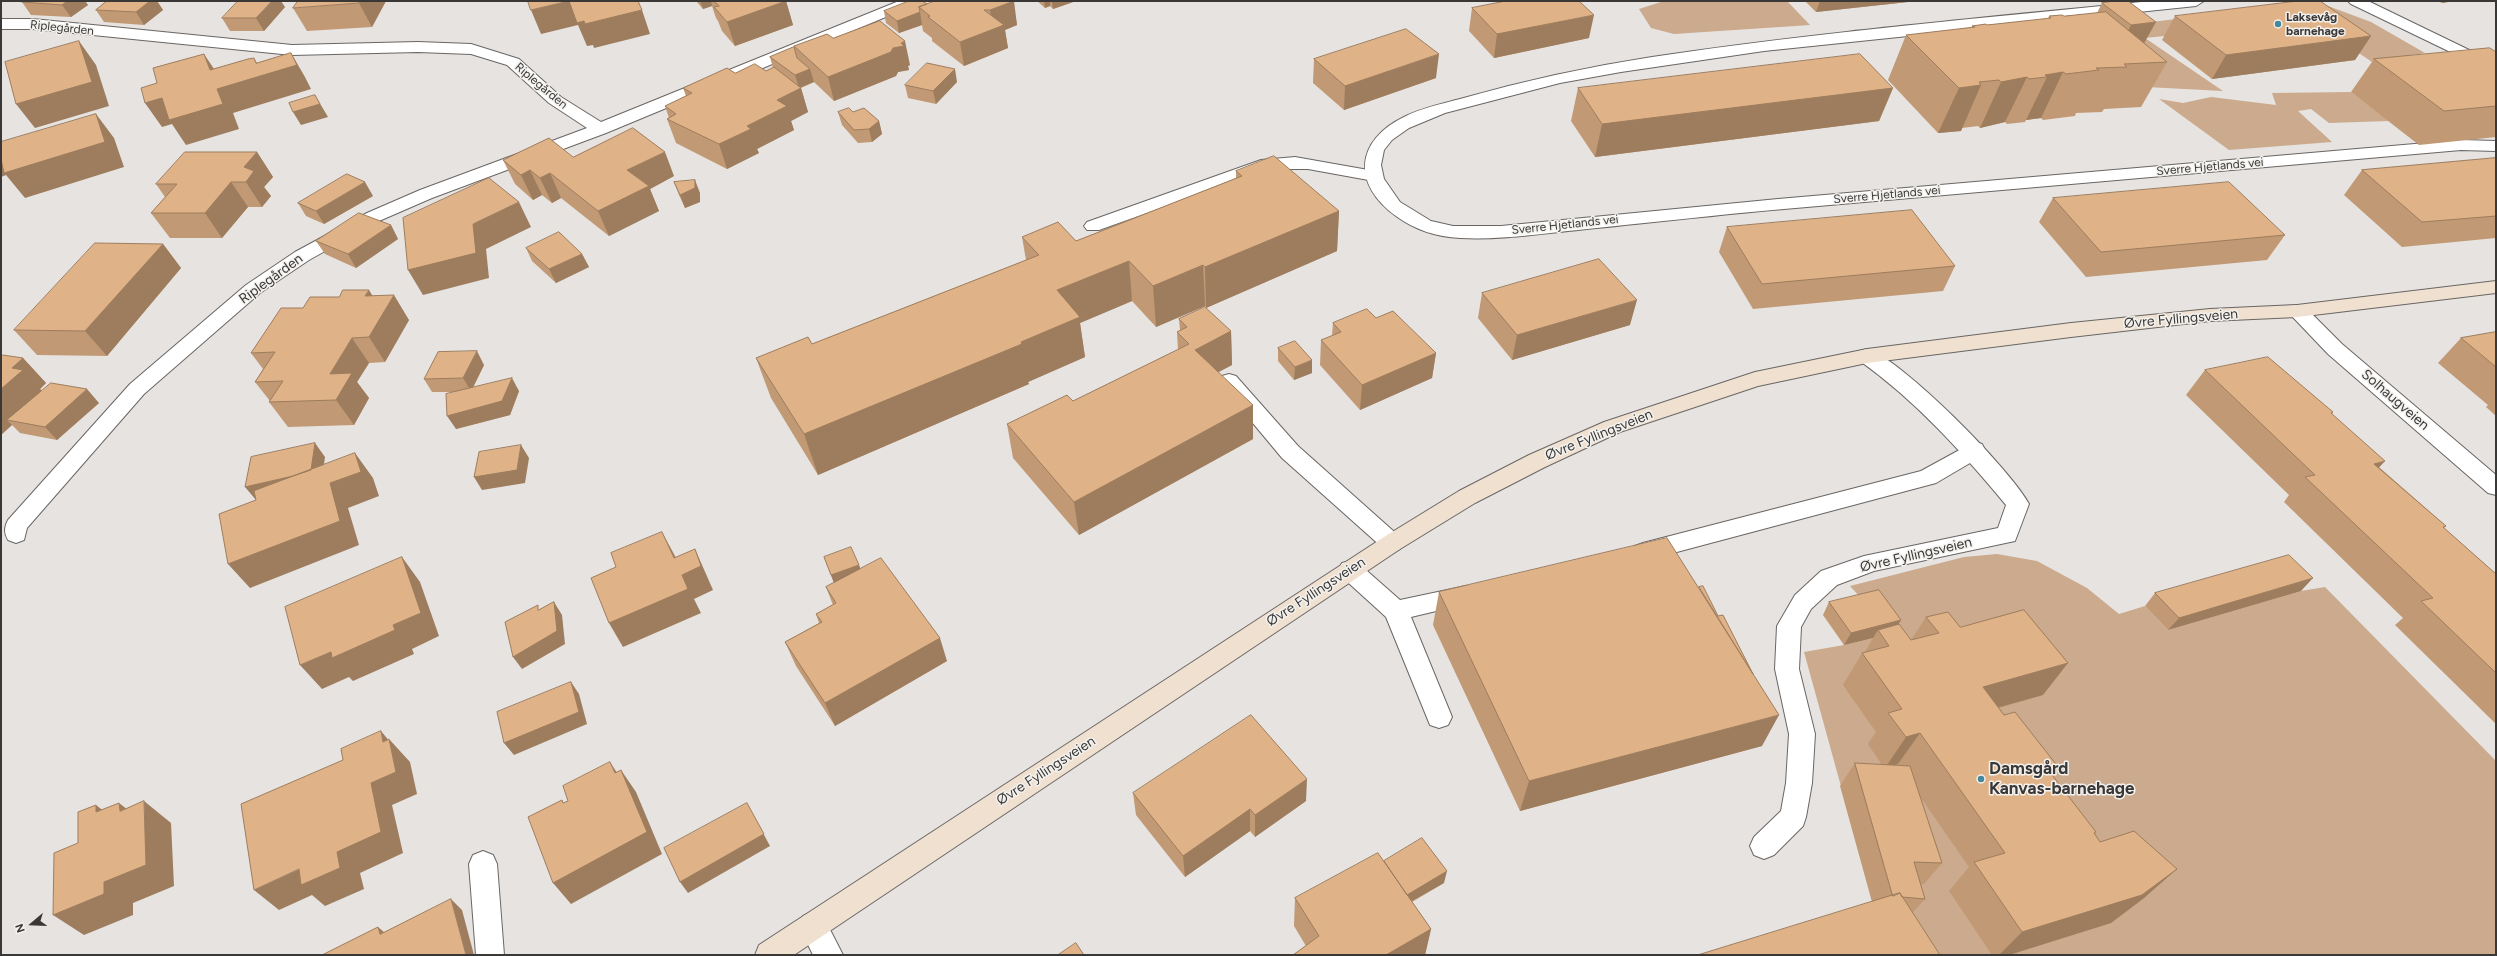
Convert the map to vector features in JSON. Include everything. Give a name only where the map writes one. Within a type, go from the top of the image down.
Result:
[{"type":"main road","name":"Øvre Fyllingsveien","points":[[769,955],[1392,543],[1467,497],[1537,461],[1612,427],[1755,379],[1867,356],[2202,316],[2297,311],[2496,287]]},
{"type":"street","name":"Riplegården","points":[[16,534],[16,526],[137,389],[253,289],[302,256],[373,218],[468,176],[600,129],[912,1]]},
{"type":"street","points":[[2027,1],[2047,16]]},
{"type":"street","name":"Sverre Hjetlands vei","points":[[2196,1],[1689,56],[1569,76],[1512,88],[1425,114],[1403,124],[1382,139],[1373,158],[1374,176],[1381,193],[1399,212],[1426,225],[1446,231],[1501,232],[1958,188],[2461,145],[2496,146]]},
{"type":"street","points":[[2356,1],[2496,69]]},
{"type":"street","name":"Riplegården","points":[[1,24],[34,24],[225,46],[292,50],[418,47],[471,50],[495,55],[513,62],[555,100],[600,129]]},
{"type":"street","points":[[1093,226],[1266,164],[1291,160],[1313,163],[1374,176]]},
{"type":"street","name":"Solhaugveien","points":[[2297,311],[2335,349],[2496,487]]},
{"type":"street","name":"Øvre Fyllingsveien","points":[[1764,846],[1793,817],[1799,783],[1802,734],[1787,669],[1789,626],[1803,602],[1829,578],[1872,562],[2007,535],[2018,504],[1974,450],[1893,373],[1867,356]]},
{"type":"street","points":[[1229,381],[1290,452],[1392,543]]},
{"type":"street","points":[[1622,558],[1928,477],[1974,450]]},
{"type":"street","points":[[1350,570],[1396,611],[1439,717]]},
{"type":"street","points":[[1396,611],[1486,591]]},
{"type":"street","points":[[483,864],[490,955]]},
{"type":"street","points":[[813,926],[829,955]]},
{"type":"shaded area","points":[[1664,1],[1787,1],[1810,25],[1674,34],[1651,28],[1639,9]]},
{"type":"shaded area","points":[[2297,5],[2328,6],[2371,22],[2425,53],[2372,62],[2312,21],[2145,38],[2223,91],[2146,87],[2108,27]]},
{"type":"shaded area","points":[[2351,92],[2389,121],[2329,123],[2311,109],[2298,111],[2332,142],[2229,150],[2159,99],[2183,103],[2211,97],[2276,105],[2272,93]]},
{"type":"shaded area","points":[[1997,554],[2037,561],[2087,588],[2119,614],[2145,606],[2168,630],[2301,591],[2325,587],[2496,761],[2496,955],[1900,955],[1877,917],[1804,652],[1844,645],[1893,633],[1850,586],[1964,557]]},
{"type":"building","points":[[67,1],[62,5],[22,2]]},
{"type":"building","points":[[107,1],[150,1],[136,12],[96,10]]},
{"type":"building","points":[[238,1],[272,1],[256,18],[222,18]]},
{"type":"building","points":[[298,1],[360,1],[359,3],[293,8]]},
{"type":"building","points":[[528,1],[569,1],[531,10]]},
{"type":"building","points":[[569,1],[638,1],[642,10],[585,24],[584,21],[577,23]]},
{"type":"building","points":[[714,1],[786,1],[727,22],[714,7],[719,6]]},
{"type":"building","points":[[909,1],[922,1],[927,4],[919,7],[920,12],[897,21],[884,11]]},
{"type":"building","points":[[935,1],[1014,1],[990,10],[984,10],[1004,25],[960,42],[928,17],[930,16],[919,7]]},
{"type":"building","points":[[1506,1],[1579,1],[1594,15],[1497,34],[1472,8]]},
{"type":"building","points":[[2128,1],[2156,22],[2131,25],[2102,3]]},
{"type":"building","points":[[2298,1],[2320,1],[2371,36],[2226,55],[2175,16]]},
{"type":"building","points":[[2106,12],[2167,62],[2124,64],[2127,67],[2096,68],[2099,70],[2066,74],[2063,72],[2045,75],[2047,77],[2029,79],[2027,77],[2001,82],[1999,80],[1979,82],[1981,85],[1959,88],[1906,35],[1975,27],[1972,26],[1986,24],[2051,18],[2049,16]]},
{"type":"building","points":[[880,21],[905,41],[901,43],[904,46],[893,48],[891,52],[828,77],[794,46],[827,34],[833,38]]},
{"type":"building","points":[[1406,29],[1439,54],[1345,86],[1314,59]]},
{"type":"building","points":[[79,41],[92,82],[16,104],[5,62]]},
{"type":"building","points":[[794,47],[797,58],[810,69],[795,75],[770,57]]},
{"type":"building","points":[[2490,48],[2496,52],[2496,106],[2444,111],[2374,59]]},
{"type":"building","points":[[291,53],[297,65],[217,89],[223,104],[169,120],[162,98],[145,103],[141,88],[157,83],[153,68],[204,54],[210,70],[248,59],[254,58],[256,63]]},
{"type":"building","points":[[1860,54],[1893,88],[1602,124],[1578,88]]},
{"type":"building","points":[[927,63],[955,69],[933,91],[905,85]]},
{"type":"building","points":[[755,64],[766,71],[774,67],[801,88],[777,100],[787,106],[747,126],[751,129],[719,144],[667,119],[676,114],[665,106],[692,93],[683,88],[727,68],[735,73]]},
{"type":"building","points":[[315,95],[320,104],[293,112],[289,103]]},
{"type":"building","points":[[849,108],[853,112],[864,108],[879,121],[869,129],[854,130],[838,112]]},
{"type":"building","points":[[96,114],[105,142],[4,173],[1,159],[1,142]]},
{"type":"building","points":[[633,128],[665,152],[627,170],[649,186],[598,211],[550,173],[540,178],[530,170],[521,175],[503,160],[549,138],[573,157]]},
{"type":"building","points":[[185,152],[257,152],[244,167],[254,171],[246,182],[231,182],[205,213],[151,213],[177,184],[156,184]]},
{"type":"building","points":[[1274,156],[1339,211],[1205,267],[1203,265],[1153,286],[1129,261],[1057,290],[1080,317],[1021,342],[1022,344],[804,434],[756,358],[808,337],[812,344],[1039,255],[1022,237],[1058,222],[1076,241],[1242,176],[1236,171]]},
{"type":"building","points":[[2496,158],[2496,216],[2422,222],[2362,170]]},
{"type":"building","points":[[347,174],[365,182],[316,211],[298,203]]},
{"type":"building","points":[[489,178],[519,202],[473,224],[476,253],[408,270],[403,218]]},
{"type":"building","points":[[695,180],[695,188],[680,195],[674,182]]},
{"type":"building","points":[[2229,182],[2285,235],[2101,252],[2053,198]]},
{"type":"building","points":[[1912,210],[1955,266],[1762,284],[1727,227]]},
{"type":"building","points":[[359,213],[391,225],[348,254],[316,241]]},
{"type":"building","points":[[559,232],[582,254],[549,269],[526,248]]},
{"type":"building","points":[[95,243],[163,244],[85,331],[14,330]]},
{"type":"building","points":[[1599,259],[1637,300],[1517,335],[1482,293]]},
{"type":"building","points":[[343,290],[369,290],[365,296],[394,295],[369,337],[352,338],[330,374],[352,373],[336,400],[269,402],[283,381],[255,382],[275,352],[251,353],[281,308],[303,308],[310,297],[339,297]]},
{"type":"building","points":[[1205,307],[1231,331],[1195,350],[1253,405],[1074,502],[1007,424],[1067,395],[1073,401],[1189,344],[1177,332],[1187,327],[1179,319]]},
{"type":"building","points":[[1367,309],[1376,318],[1393,311],[1436,353],[1362,385],[1321,340],[1341,332],[1333,323]]},
{"type":"building","points":[[2496,332],[2496,367],[2461,338]]},
{"type":"building","points":[[1295,341],[1312,360],[1295,367],[1278,348]]},
{"type":"building","points":[[477,351],[463,378],[424,379],[438,352]]},
{"type":"building","points":[[3,355],[23,358],[12,368],[23,370],[1,389],[1,357]]},
{"type":"building","points":[[2268,357],[2333,412],[2331,413],[2385,461],[2374,464],[2446,526],[2443,527],[2496,574],[2496,673],[2421,601],[2433,598],[2305,477],[2315,475],[2205,370]]},
{"type":"building","points":[[512,378],[502,401],[447,416],[446,394]]},
{"type":"building","points":[[51,383],[87,389],[45,427],[7,420]]},
{"type":"building","points":[[315,443],[311,470],[293,476],[245,487],[251,457]]},
{"type":"building","points":[[521,445],[517,470],[474,477],[479,452]]},
{"type":"building","points":[[355,453],[361,472],[330,483],[340,521],[228,564],[219,514],[256,500],[254,491]]},
{"type":"building","points":[[662,532],[674,558],[695,549],[701,566],[682,575],[688,589],[609,623],[591,578],[616,567],[611,553]]},
{"type":"building","points":[[1667,538],[1779,715],[1529,781],[1439,592]]},
{"type":"building","points":[[851,547],[859,565],[831,575],[824,557]]},
{"type":"building","points":[[2289,555],[2313,578],[2179,618],[2155,593]]},
{"type":"building","points":[[402,557],[421,613],[393,625],[395,630],[332,658],[331,652],[300,665],[285,607]]},
{"type":"building","points":[[881,558],[940,638],[825,703],[785,642],[822,622],[816,614],[836,603],[826,587]]},
{"type":"building","points":[[1703,586],[1718,616],[1723,615],[1753,674],[1699,587]]},
{"type":"building","points":[[1879,590],[1901,620],[1851,633],[1829,602]]},
{"type":"building","points":[[554,602],[557,631],[513,657],[505,622],[538,605],[538,610]]},
{"type":"building","points":[[2024,610],[2068,663],[1983,687],[2004,715],[2015,712],[2059,768],[2049,771],[2096,832],[2094,833],[2100,842],[2134,831],[2177,869],[2142,895],[2022,932],[1974,862],[2005,853],[1920,733],[1906,737],[1888,713],[1902,709],[1862,653],[1889,646],[1878,630],[1899,624],[1911,640],[1939,633],[1926,617],[1948,612],[1960,627]]},
{"type":"building","points":[[571,682],[579,712],[504,743],[497,712]]},
{"type":"building","points":[[1251,715],[1307,779],[1255,815],[1250,809],[1183,856],[1133,793]]},
{"type":"building","points":[[381,731],[383,742],[389,739],[396,772],[371,783],[381,832],[337,852],[340,868],[301,885],[299,869],[254,890],[241,804],[343,760],[341,749]]},
{"type":"building","points":[[610,762],[615,773],[621,770],[647,832],[553,883],[528,817],[562,800],[563,803],[568,801],[563,786]]},
{"type":"building","points":[[1855,763],[1910,766],[1942,863],[1914,862],[1925,899],[1902,897],[1900,893],[1893,896]]},
{"type":"building","points":[[144,801],[146,865],[104,882],[104,894],[53,915],[54,853],[78,843],[78,812],[96,805],[96,812],[119,803],[120,811]]},
{"type":"building","points":[[747,803],[764,834],[680,882],[664,848]]},
{"type":"building","points":[[1422,838],[1447,871],[1407,895],[1384,861]]},
{"type":"building","points":[[1378,853],[1431,929],[1386,955],[1293,955],[1319,936],[1295,898]]},
{"type":"building","points":[[1900,893],[1940,955],[1698,955]]},
{"type":"building","points":[[451,899],[466,955],[322,955],[378,927],[380,934]]},
{"type":"building","points":[[1076,943],[1084,955],[1058,955]]},
{"type":"place","name":"Laksevåg barnehage","points":[[2278,24]]},
{"type":"place","name":"Damsgård Kanvas-barnehage","points":[[1981,779]]}]
